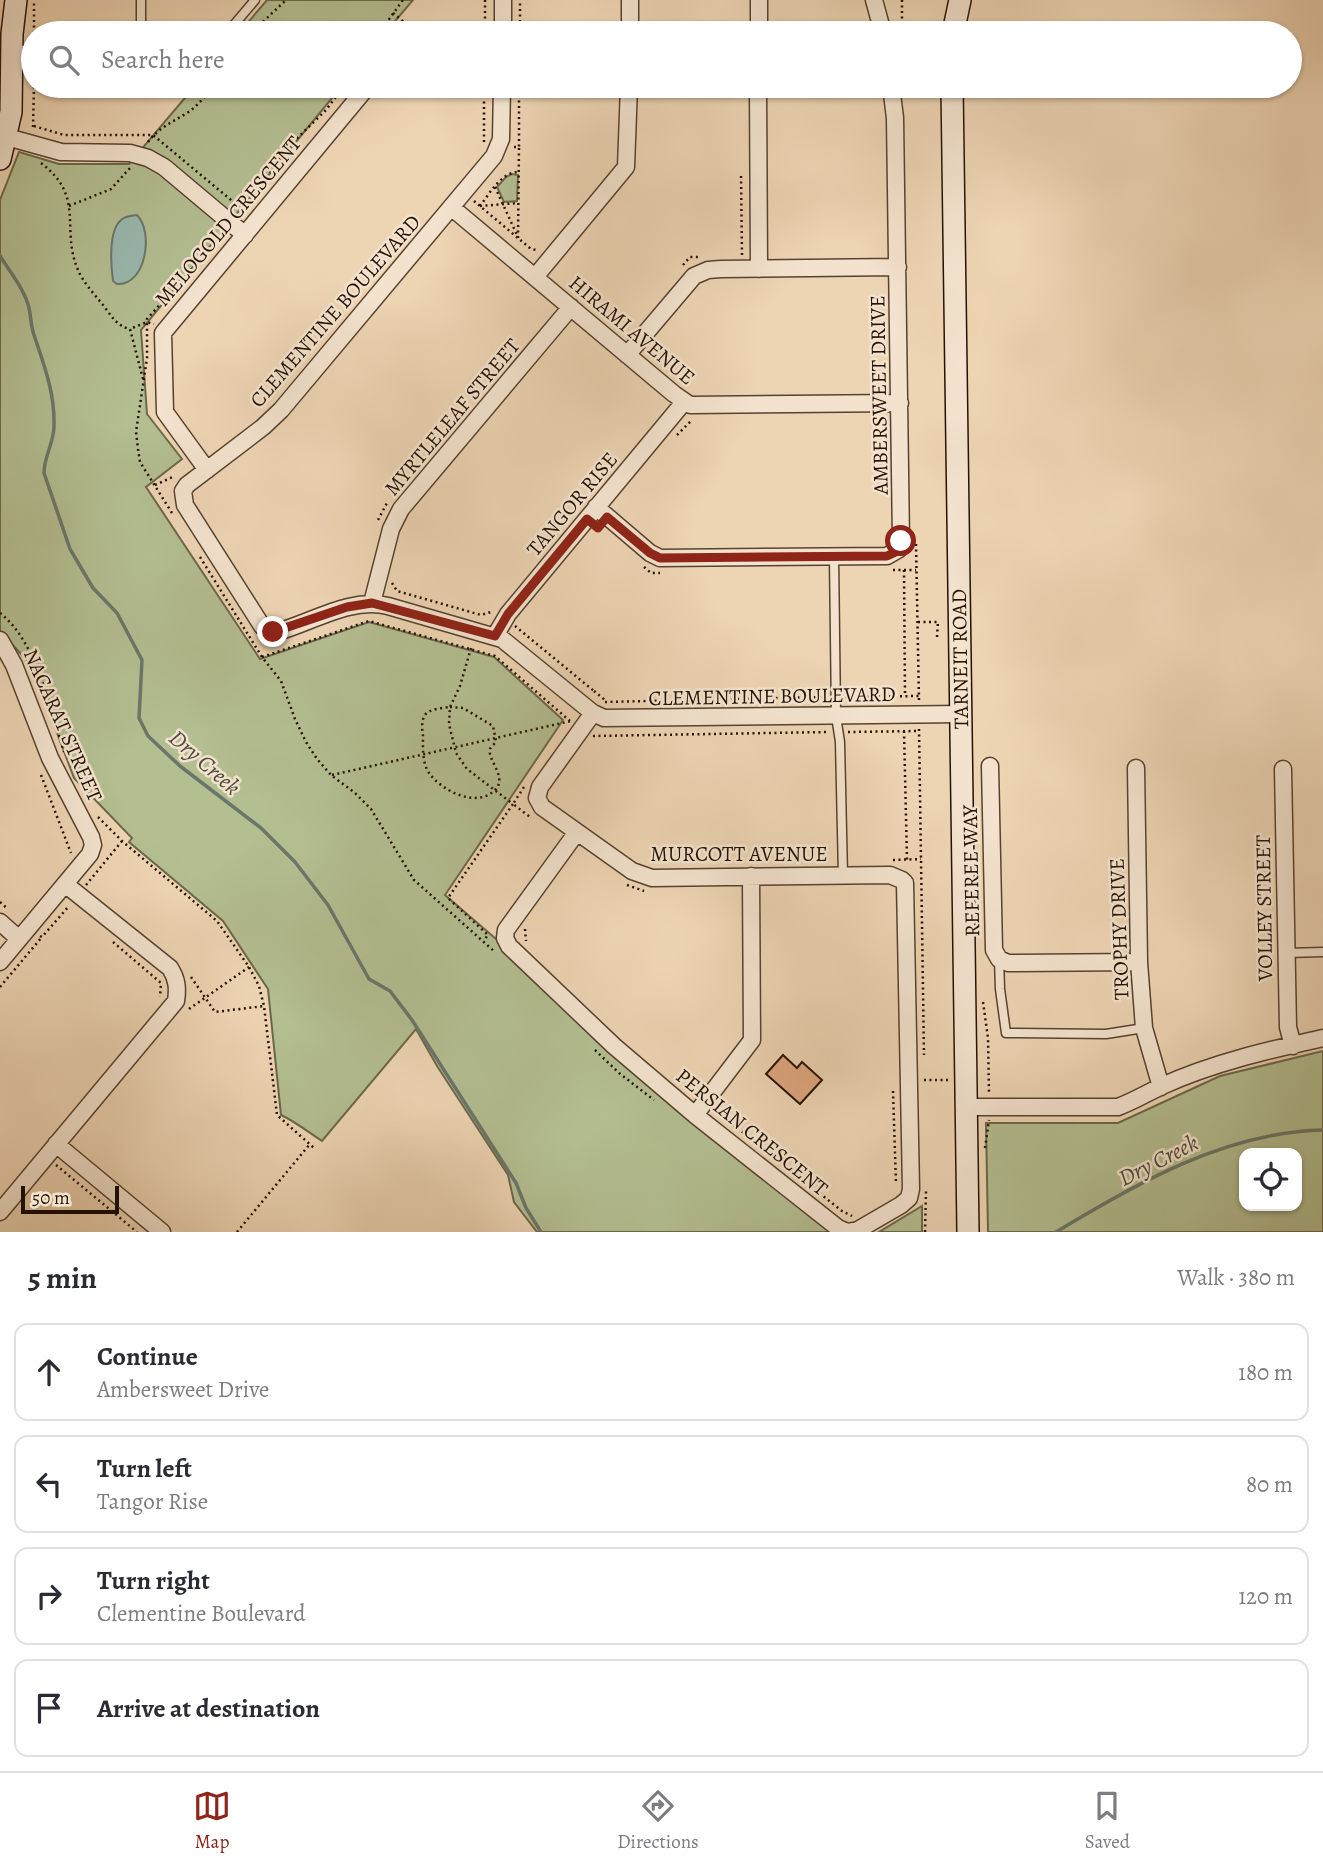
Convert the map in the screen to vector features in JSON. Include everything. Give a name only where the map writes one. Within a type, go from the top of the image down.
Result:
[{"type":"street","points":[[4,0],[7,38],[19,54]]},
{"type":"street","points":[[0,159],[7,137],[19,54],[16,0]]},
{"type":"street","points":[[503,0],[503,21]]},
{"type":"street","points":[[630,0],[630,21]]},
{"type":"street","points":[[759,0],[759,21]]},
{"type":"street","points":[[874,0],[880,21]]},
{"type":"street","points":[[952,0],[952,21]]},
{"type":"street","points":[[955,21],[960,0]]},
{"type":"street","name":"MELOGOLD CRESCENT","points":[[207,470],[165,412],[163,333],[358,98]]},
{"type":"street","name":"CLEMENTINE BOULEVARD","points":[[502,98],[500,146],[451,208],[281,410],[184,488],[183,502],[265,629],[277,632],[347,607],[372,603],[478,623],[595,712],[836,716],[961,714]]},
{"type":"street","points":[[535,277],[626,167],[629,98]]},
{"type":"street","points":[[758,98],[759,269]]},
{"type":"street","name":"AMBERSWEET DRIVE","points":[[596,507],[650,553],[660,558],[887,556],[900,547],[898,267],[892,98]]},
{"type":"street","name":"TARNEIT ROAD","points":[[952,98],[968,1232]]},
{"type":"street","points":[[7,137],[61,152],[130,153],[148,158],[164,167],[245,234]]},
{"type":"street","name":"HIRAMI AVENUE","points":[[451,208],[684,402],[705,406],[900,404]]},
{"type":"street","points":[[627,355],[694,276],[708,270],[898,267]]},
{"type":"street","name":"MYRTLELEAF STREET","points":[[372,603],[391,529],[401,509],[571,307]]},
{"type":"street","name":"TANGOR RISE","points":[[495,636],[505,618],[684,402]]},
{"type":"street","name":"NACARAT STREET","points":[[0,640],[15,665],[50,758],[93,841],[90,854],[0,962]]},
{"type":"street","points":[[540,787],[595,712]]},
{"type":"street","name":"REFEREE WAY","points":[[990,766],[994,950],[999,959],[1008,963],[1139,962]]},
{"type":"street","name":"TROPHY DRIVE","points":[[1136,768],[1139,962],[1144,1028],[1161,1087]]},
{"type":"street","name":"VOLLEY STREET","points":[[1283,769],[1288,1027],[1293,1046]]},
{"type":"street","name":"MURCOTT AVENUE","points":[[540,787],[537,792],[538,803],[632,871],[652,878],[890,876],[902,880]]},
{"type":"street","name":"PERSIAN CRESCENT","points":[[577,832],[506,930],[506,942],[521,947],[614,1046],[700,1109],[838,1228],[847,1232],[858,1230],[909,1198],[906,889],[902,880]]},
{"type":"street","points":[[700,1109],[752,1040],[751,876]]},
{"type":"street","points":[[0,1212],[176,1001],[176,977],[170,968],[65,884]]},
{"type":"street","points":[[0,922],[19,939]]},
{"type":"street","points":[[967,1107],[1118,1107],[1215,1066],[1323,1038]]},
{"type":"street","points":[[56,1144],[162,1232]]},
{"type":"lane","points":[[141,0],[141,21]]},
{"type":"lane","points":[[237,21],[255,0]]},
{"type":"lane","points":[[834,556],[836,716],[840,742],[843,876]]},
{"type":"lane","points":[[1286,953],[1323,952]]},
{"type":"lane","points":[[999,959],[1006,1033],[1106,1034],[1144,1028]]},
{"type":"path","points":[[34,0],[34,21]]},
{"type":"path","points":[[263,21],[285,0]]},
{"type":"path","points":[[387,21],[403,0]]},
{"type":"path","points":[[485,0],[485,21]]},
{"type":"path","points":[[520,0],[520,21]]},
{"type":"path","points":[[902,0],[902,21]]},
{"type":"path","points":[[392,13],[402,21]]},
{"type":"path","points":[[28,143],[34,126],[34,98]]},
{"type":"path","points":[[175,518],[141,462],[138,449],[138,417],[144,382],[147,318],[253,199],[282,153],[335,98]]},
{"type":"path","points":[[518,238],[519,147]]},
{"type":"path","points":[[41,163],[58,177],[66,192],[78,271],[117,323],[130,329],[147,322]]},
{"type":"path","points":[[480,206],[508,174],[519,172]]},
{"type":"path","points":[[741,176],[742,256]]},
{"type":"path","points":[[495,187],[518,238]]},
{"type":"path","points":[[464,192],[549,261]]},
{"type":"path","points":[[480,206],[519,203]]},
{"type":"path","points":[[130,329],[144,382]]},
{"type":"path","points":[[673,440],[689,420],[703,420]]},
{"type":"path","points":[[154,485],[176,476]]},
{"type":"path","points":[[916,542],[924,1066]]},
{"type":"path","points":[[196,551],[262,657]]},
{"type":"path","points":[[641,564],[651,573],[664,573]]},
{"type":"path","points":[[904,570],[905,696]]},
{"type":"path","points":[[0,612],[24,639],[33,657],[67,760]]},
{"type":"path","points":[[505,618],[605,700],[919,696]]},
{"type":"path","points":[[918,622],[938,622],[937,637]]},
{"type":"path","points":[[478,623],[460,686],[450,707],[449,724],[454,748],[467,769],[535,820]]},
{"type":"path","points":[[594,691],[595,712],[607,736]]},
{"type":"path","points":[[331,775],[571,721],[595,712],[605,700]]},
{"type":"path","points":[[450,707],[463,708],[493,726],[496,738],[495,745],[490,748],[498,775],[495,790],[474,798],[463,798],[444,787],[428,772],[422,754],[422,724],[428,712],[450,707]]},
{"type":"path","points":[[564,731],[571,721]]},
{"type":"path","points":[[904,731],[907,860]]},
{"type":"path","points":[[483,941],[488,935],[448,898],[528,781],[540,787]]},
{"type":"path","points":[[95,813],[122,841],[217,921],[249,967],[259,986],[264,1006],[277,1115],[314,1148]]},
{"type":"path","points":[[620,880],[631,887],[650,892]]},
{"type":"path","points":[[0,987],[42,937]]},
{"type":"path","points":[[700,1109],[852,1216]]},
{"type":"path","points":[[237,1232],[310,1144]]},
{"type":"path","points":[[55,1164],[137,1232]]},
{"type":"path","points":[[925,1232],[926,1183]]},
{"type":"green space","points":[[267,0],[413,0],[395,21],[249,21]]},
{"type":"green space","points":[[185,98],[332,98],[141,330],[147,414],[182,459],[146,487],[260,659],[369,622],[494,657],[563,720],[445,895],[836,1232],[537,1232],[514,1202],[508,1175],[416,1029],[322,1141],[281,1115],[268,989],[223,921],[129,842],[132,838],[74,778],[32,666],[0,631],[0,200],[19,152],[59,164],[129,164]]},
{"type":"green space","points":[[512,174],[518,175],[517,201],[504,202],[497,187]]},
{"type":"green space","points":[[1323,1051],[1323,1232],[988,1232],[986,1123],[1118,1123],[1220,1076]]},
{"type":"green space","points":[[922,1206],[922,1232],[879,1232]]},
{"type":"water","points":[[137,215],[145,233],[146,245],[141,268],[127,282],[117,284],[113,281],[112,267],[114,232],[123,219]]},
{"type":"building","points":[[783,1055],[797,1068],[802,1062],[822,1080],[800,1104],[766,1074]]},
{"type":"waterway","name":"Dry Creek","points":[[0,256],[27,301],[33,332],[51,391],[54,432],[44,473],[70,549],[93,588],[117,613],[142,660],[139,718],[148,736],[180,766],[261,828],[295,862],[328,905],[369,979],[390,991],[412,1020],[516,1183],[526,1208],[541,1232]]},
{"type":"waterway","name":"Dry Creek","points":[[1056,1232],[1150,1179],[1217,1150],[1287,1133],[1323,1130]]},
{"type":"route","points":[[273,632],[357,604],[372,603],[495,636],[508,614],[587,519],[598,528],[607,517],[655,557],[660,558],[887,556],[898,551],[901,541]]}]
